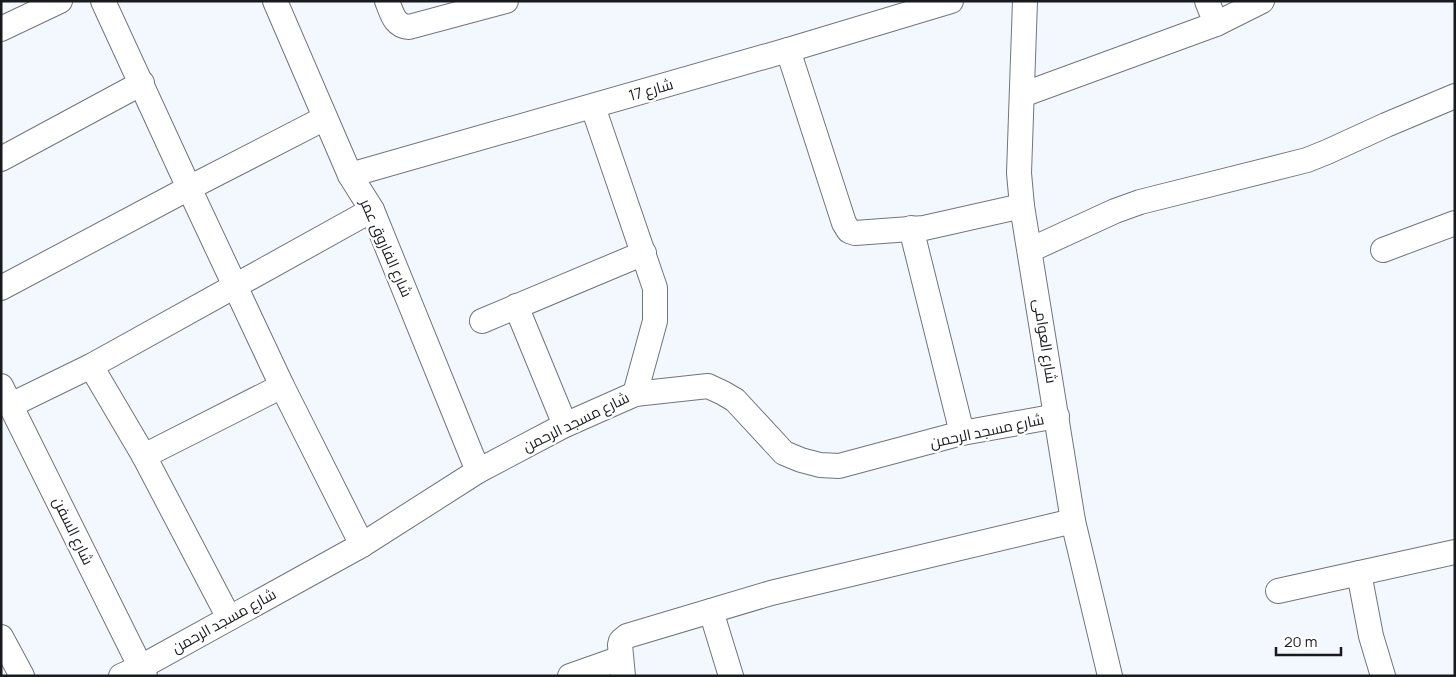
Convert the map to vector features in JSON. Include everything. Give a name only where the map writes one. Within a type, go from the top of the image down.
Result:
[{"type":"street","points":[[1,29],[60,1]]},
{"type":"street","points":[[103,1],[282,386],[362,545]]},
{"type":"street","name":"شارع الفاروق عمر","points":[[275,1],[350,175],[372,210],[478,471]]},
{"type":"street","points":[[387,1],[396,23],[402,27],[409,27],[506,1]]},
{"type":"street","name":"شارع 17","points":[[350,175],[593,107],[952,1]]},
{"type":"street","name":"شارع العوامى","points":[[1025,1],[1019,173],[1022,206],[1073,521],[1110,676]]},
{"type":"street","points":[[1207,1],[1216,24]]},
{"type":"street","points":[[1022,95],[1216,24],[1262,1]]},
{"type":"street","points":[[788,50],[844,223],[849,231],[856,234],[924,228],[1022,206]]},
{"type":"street","points":[[1,159],[142,83]]},
{"type":"street","points":[[1030,250],[1115,211],[1140,202],[1321,155],[1455,96]]},
{"type":"street","points":[[593,107],[655,288],[655,321],[635,394]]},
{"type":"street","points":[[1,288],[325,118]]},
{"type":"street","points":[[6,396],[91,366],[372,210]]},
{"type":"street","points":[[1383,250],[1455,223]]},
{"type":"street","points":[[911,228],[962,433]]},
{"type":"street","points":[[482,321],[644,253]]},
{"type":"street","points":[[516,306],[565,426]]},
{"type":"street","points":[[91,366],[144,456],[228,618]]},
{"type":"street","points":[[144,456],[282,386]]},
{"type":"street","name":"شارع مسجد الرحمن","points":[[136,673],[228,618],[362,545],[478,471],[565,426],[635,394],[708,386],[723,392],[735,400],[784,453],[820,465],[839,466],[962,433],[1057,416]]},
{"type":"street","name":"شارع السفن","points":[[6,396],[136,673]]},
{"type":"street","points":[[570,676],[622,667],[621,641],[627,636],[771,593],[1073,521]]},
{"type":"street","points":[[1278,591],[1455,552]]},
{"type":"street","points":[[1359,573],[1370,636],[1383,676]]},
{"type":"street","points":[[711,611],[731,676]]},
{"type":"street","points":[[1,637],[22,676]]}]
